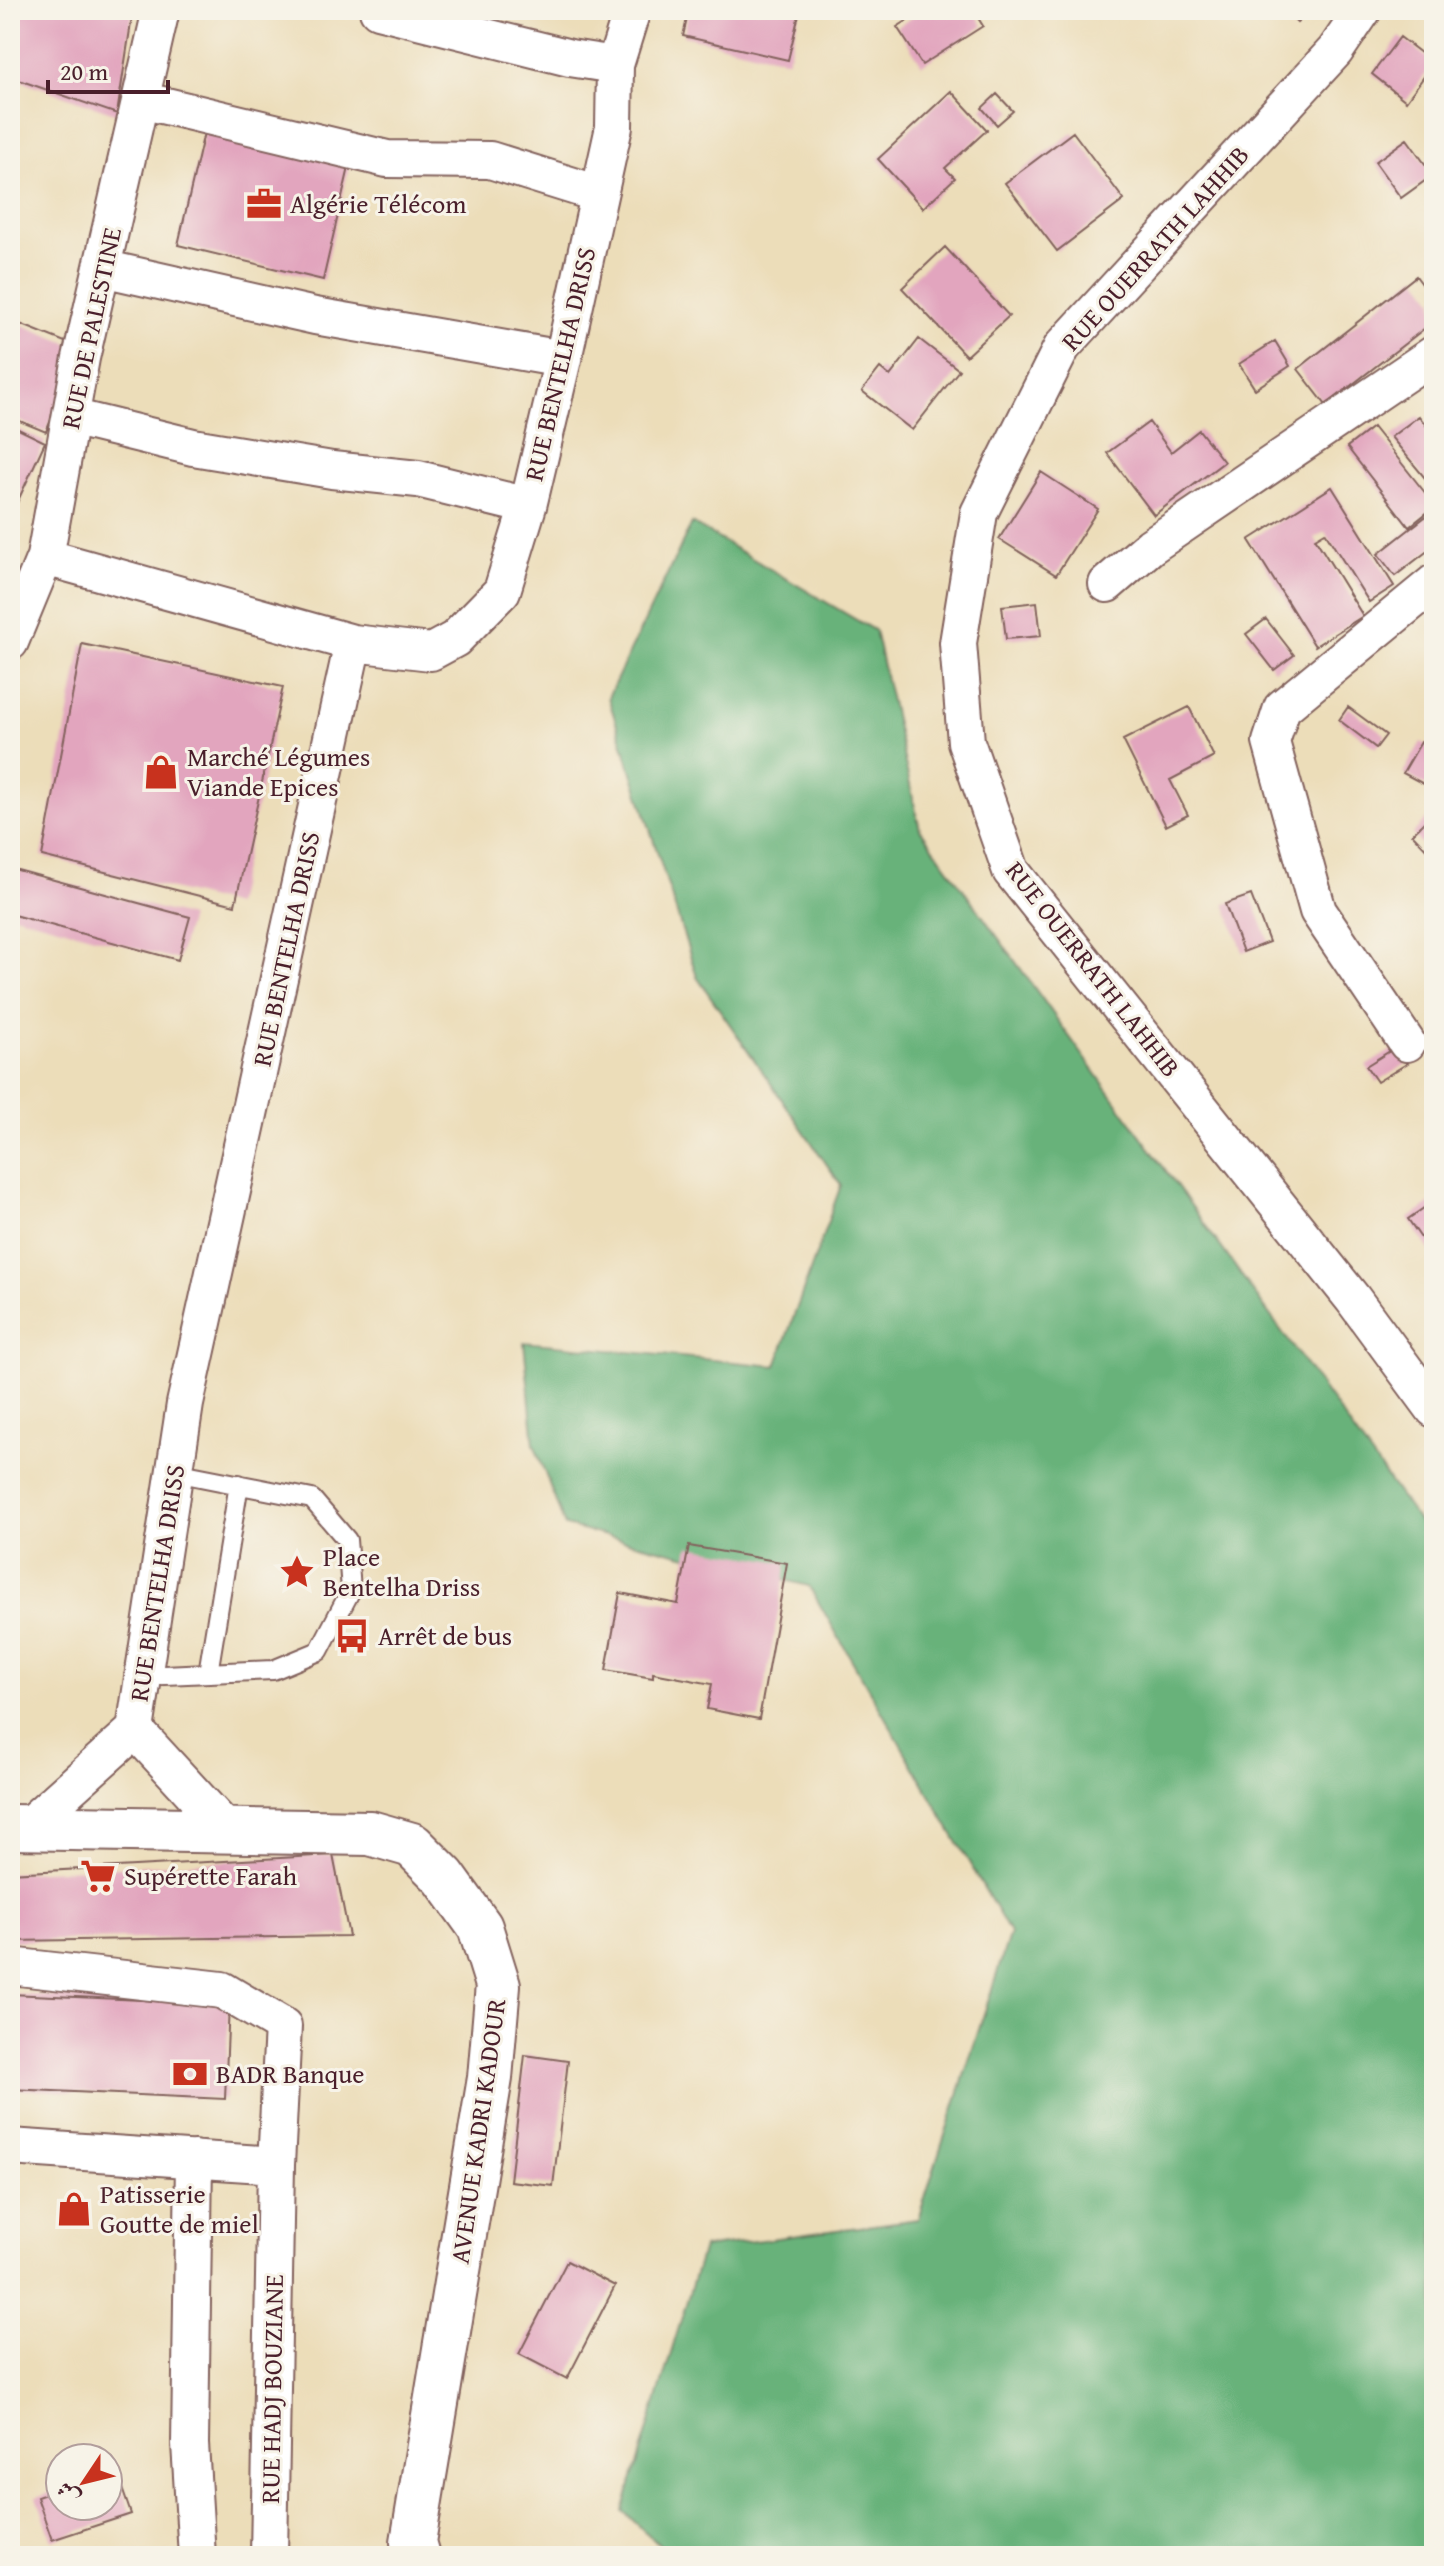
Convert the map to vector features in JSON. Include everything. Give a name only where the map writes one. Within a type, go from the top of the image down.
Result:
[{"type":"main road","name":"AVENUE KADRI KADOUR","points":[[19,1826],[370,1833],[412,1845],[444,1877],[480,1927],[498,1985],[490,2078],[413,2542],[417,2556]]},
{"type":"street","name":"RUE DE PALESTINE","points":[[10,642],[45,557],[81,358],[161,10]]},
{"type":"street","points":[[378,10],[570,58],[615,65]]},
{"type":"street","name":"RUE BENTELHA DRISS","points":[[19,1826],[135,1730],[185,1404],[353,643],[431,652],[455,639],[502,591],[528,506],[563,359],[614,127],[615,65],[632,10]]},
{"type":"street","name":"RUE OUERRATH LAHHIB","points":[[1363,10],[1335,51],[1062,347],[979,513],[958,643],[966,742],[1011,871],[1353,1299],[1434,1409]]},
{"type":"street","points":[[141,100],[387,159],[490,160],[599,194]]},
{"type":"street","points":[[102,268],[315,316],[563,359]]},
{"type":"street","points":[[1107,584],[1151,546],[1434,354]]},
{"type":"street","points":[[71,417],[193,447],[332,470],[418,479],[528,506]]},
{"type":"street","points":[[45,557],[353,643]]},
{"type":"street","points":[[1407,1043],[1318,911],[1271,742],[1282,708],[1434,583]]},
{"type":"street","points":[[135,1730],[227,1830]]},
{"type":"street","name":"RUE HADJ BOUZIANE","points":[[10,1966],[222,1990],[283,2026],[276,2165],[269,2556]]},
{"type":"street","points":[[10,2147],[276,2165]]},
{"type":"street","points":[[194,2159],[190,2444],[197,2556]]},
{"type":"lane","points":[[143,1676],[273,1670],[319,1651],[351,1590],[347,1540],[312,1499],[175,1472]]},
{"type":"lane","points":[[208,1673],[239,1484]]},
{"type":"green space","points":[[692,523],[875,631],[920,829],[1434,1543],[1434,2556],[671,2556],[623,2511],[703,2248],[918,2219],[1010,1933],[809,1586],[565,1526],[534,1444],[524,1342],[776,1366],[841,1185],[697,977],[608,697]]},
{"type":"building","points":[[10,10],[133,10],[117,114],[10,77]]},
{"type":"building","points":[[689,10],[800,10],[788,60],[683,36]]},
{"type":"building","points":[[924,10],[973,10],[983,26],[922,65],[897,27]]},
{"type":"building","points":[[1284,10],[1311,10],[1297,23]]},
{"type":"building","points":[[1400,37],[1434,63],[1406,101],[1372,74]]},
{"type":"building","points":[[951,91],[987,130],[945,168],[955,178],[923,208],[878,159]]},
{"type":"building","points":[[997,94],[1013,111],[997,125],[982,108]]},
{"type":"building","name":"Algérie Télécom","points":[[205,128],[350,163],[323,280],[178,245]]},
{"type":"building","points":[[1073,132],[1124,200],[1057,251],[1005,183]]},
{"type":"building","points":[[1407,139],[1433,175],[1401,198],[1375,162]]},
{"type":"building","points":[[945,247],[1009,316],[966,356],[902,288]]},
{"type":"building","points":[[1416,276],[1434,300],[1434,321],[1326,405],[1298,369]]},
{"type":"building","points":[[10,320],[80,348],[46,432],[10,417]]},
{"type":"building","points":[[919,339],[959,370],[912,430],[862,391],[880,368],[890,376]]},
{"type":"building","points":[[1275,341],[1290,366],[1255,389],[1239,364]]},
{"type":"building","points":[[1419,416],[1434,436],[1434,489],[1391,437]]},
{"type":"building","points":[[1149,422],[1171,452],[1199,430],[1224,462],[1154,515],[1107,453]]},
{"type":"building","points":[[10,425],[45,442],[10,518]]},
{"type":"building","points":[[1373,427],[1434,504],[1409,527],[1347,447]]},
{"type":"building","points":[[1041,472],[1098,509],[1056,575],[999,539]]},
{"type":"building","points":[[1332,487],[1394,586],[1369,602],[1325,532],[1315,538],[1363,616],[1315,646],[1249,540]]},
{"type":"building","points":[[1434,510],[1434,546],[1395,576],[1378,554]]},
{"type":"building","points":[[1037,602],[1041,636],[1006,639],[1002,606]]},
{"type":"building","points":[[1266,619],[1294,655],[1274,670],[1246,634]]},
{"type":"building","name":"Marché Légumes Viande Epices","points":[[82,644],[283,687],[235,905],[42,856]]},
{"type":"building","points":[[1189,707],[1214,757],[1170,780],[1188,815],[1166,826],[1123,740]]},
{"type":"building","points":[[1348,707],[1386,735],[1376,748],[1339,720]]},
{"type":"building","points":[[1421,742],[1434,749],[1434,782],[1431,788],[1403,773]]},
{"type":"building","points":[[1434,812],[1434,857],[1412,834]]},
{"type":"building","points":[[10,868],[190,917],[178,960],[10,914]]},
{"type":"building","points":[[1251,895],[1269,942],[1243,952],[1225,904]]},
{"type":"building","points":[[1398,1046],[1408,1063],[1377,1082],[1366,1066]]},
{"type":"building","points":[[1434,1201],[1434,1257],[1408,1219]]},
{"type":"building","points":[[689,1546],[787,1563],[759,1719],[707,1709],[712,1684],[653,1673],[653,1678],[606,1670],[620,1593],[678,1604]]},
{"type":"building","points":[[333,1855],[349,1936],[10,1941],[10,1873]]},
{"type":"building","points":[[10,1994],[229,2004],[225,2099],[10,2089]]},
{"type":"building","points":[[525,2055],[568,2061],[553,2186],[510,2181]]},
{"type":"building","points":[[567,2261],[615,2286],[567,2379],[519,2354]]},
{"type":"building","points":[[124,2494],[131,2514],[124,2516]]},
{"type":"building","points":[[44,2495],[44,2517],[37,2497]]},
{"type":"building","points":[[46,2522],[107,2522],[52,2540]]},
{"type":"place","name":"Algérie Télécom","points":[[264,204]]},
{"type":"place","name":"Marché Légumes Viande Epices","points":[[161,772]]},
{"type":"place","name":"Place Bentelha Driss","points":[[297,1572]]},
{"type":"place","name":"Arrêt de bus","points":[[352,1636]]},
{"type":"place","name":"Supérette Farah","points":[[98,1876]]},
{"type":"place","name":"BADR Banque","points":[[190,2074]]},
{"type":"place","name":"Patisserie Goutte de miel","points":[[74,2209]]}]
